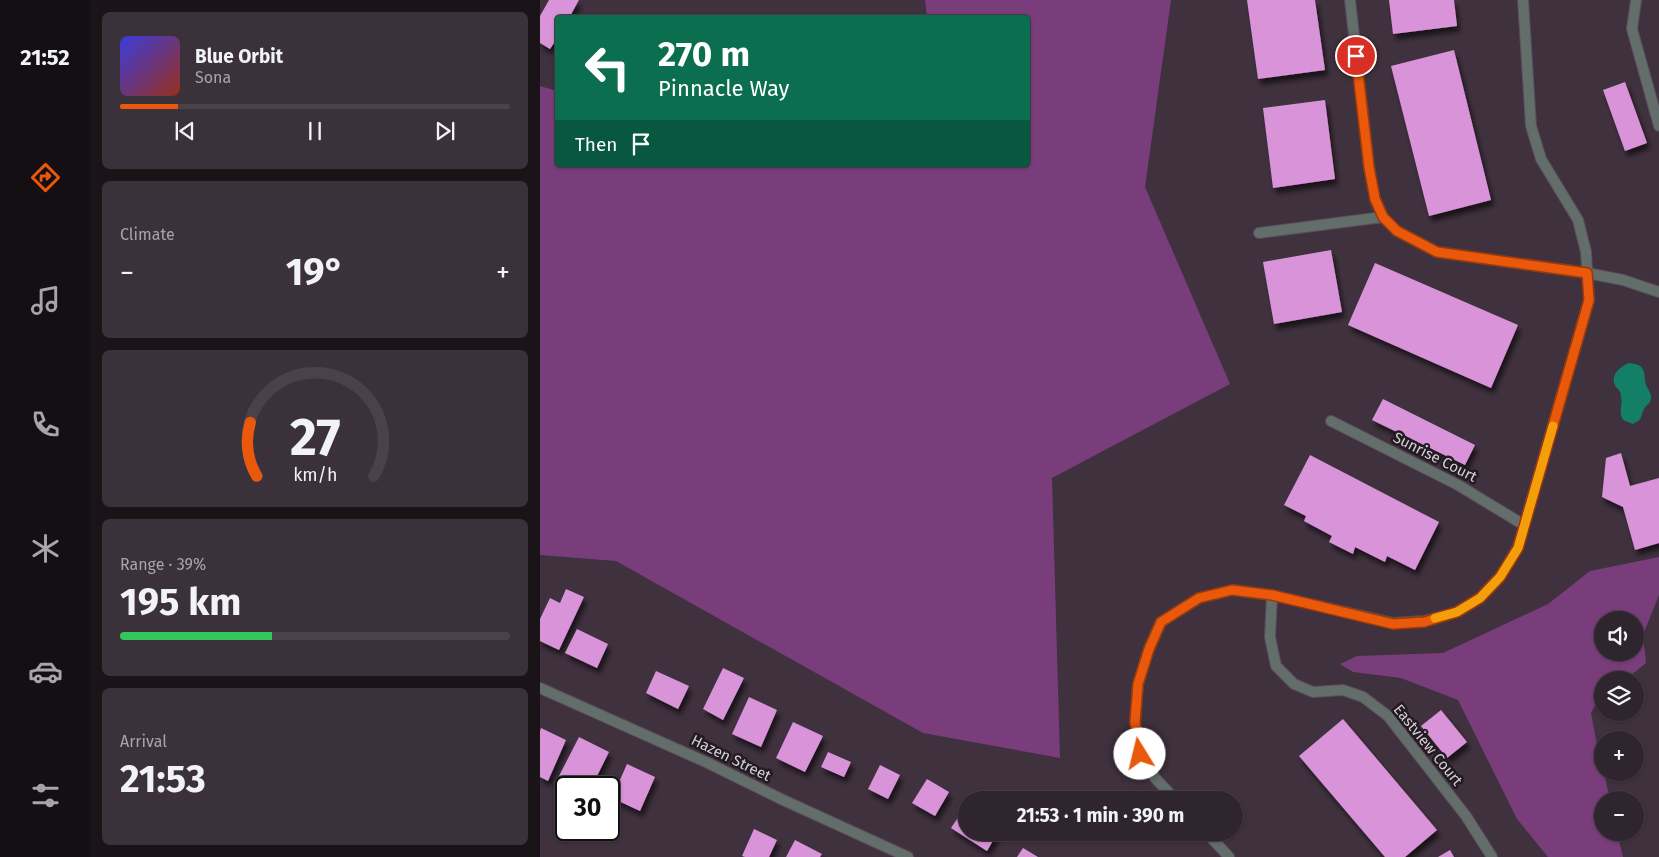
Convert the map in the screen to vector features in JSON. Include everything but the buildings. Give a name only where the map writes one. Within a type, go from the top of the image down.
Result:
[{"type":"street","points":[[1350,0],[1369,167],[1375,199],[1383,217],[1397,231],[1437,252],[1587,273],[1623,280],[1659,292]]},
{"type":"street","points":[[1167,791],[1155,778],[1140,754],[1135,722],[1138,684],[1149,649],[1161,622],[1199,598],[1232,590],[1272,595],[1393,624],[1424,622],[1457,612],[1480,598],[1500,577],[1518,548],[1589,300],[1586,252],[1578,220],[1541,159],[1531,126],[1523,0]]},
{"type":"street","points":[[1636,0],[1632,29],[1659,126]]},
{"type":"street","points":[[1259,233],[1383,217]]},
{"type":"street","name":"Sunrise Court","points":[[1331,421],[1458,485],[1524,524]]},
{"type":"street","name":"Eastview Court","points":[[1272,595],[1270,637],[1276,666],[1294,684],[1312,692],[1343,690],[1363,697],[1388,716],[1466,816],[1492,857]]},
{"type":"street","name":"Hazen Street","points":[[540,688],[708,763],[781,799],[908,857]]},
{"type":"street","points":[[1214,841],[1229,857]]},
{"type":"shaded area","points":[[925,0],[1171,0],[1145,187],[1230,384],[1052,478],[1060,758],[923,733],[616,561],[540,555],[540,86],[555,90],[555,167],[1030,167],[1030,15],[927,15]]},
{"type":"shaded area","points":[[1629,363],[1635,364],[1644,370],[1646,385],[1651,397],[1640,419],[1633,424],[1623,420],[1621,414],[1621,394],[1614,383],[1616,372]]},
{"type":"shaded area","points":[[1659,557],[1659,595],[1644,632],[1644,611],[1594,611],[1594,661],[1644,661],[1644,644],[1646,663],[1636,671],[1594,671],[1594,707],[1591,713],[1594,731],[1594,781],[1606,781],[1608,791],[1594,791],[1594,841],[1619,841],[1623,857],[1548,857],[1517,819],[1458,700],[1401,678],[1353,672],[1340,664],[1357,656],[1443,653],[1548,604],[1590,571]]},
{"type":"slow traffic","points":[[1435,618],[1457,612],[1480,598],[1500,577],[1518,548],[1553,426]]},
{"type":"route","points":[[1140,754],[1135,722],[1138,684],[1149,649],[1161,622],[1199,598],[1232,590],[1272,595],[1393,624],[1424,622],[1457,612],[1480,598],[1500,577],[1518,548],[1589,300],[1587,273],[1437,252],[1397,231],[1383,217],[1375,199],[1369,167],[1356,56]]}]
